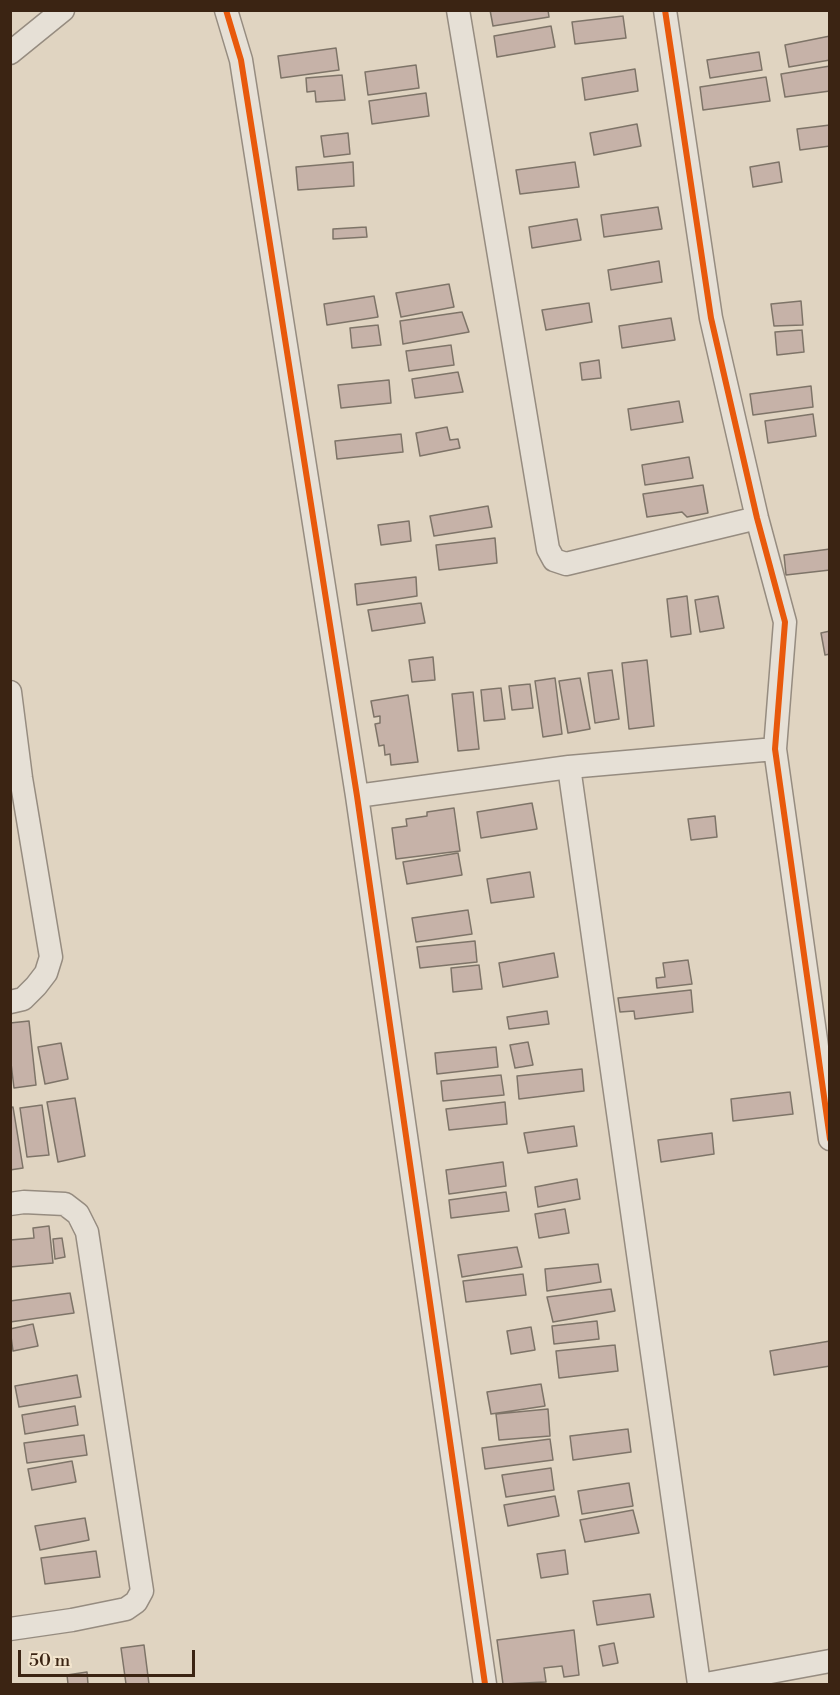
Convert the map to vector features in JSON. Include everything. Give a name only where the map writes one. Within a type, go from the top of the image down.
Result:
[{"type":"street","points":[[10,53],[63,10]]},
{"type":"street","points":[[226,10],[242,60],[357,796],[485,1684]]},
{"type":"street","points":[[458,10],[548,549],[554,560],[566,564],[757,518]]},
{"type":"street","points":[[665,10],[711,318],[757,518],[785,622],[775,749],[830,1139]]},
{"type":"street","points":[[10,692],[16,779],[51,957],[46,973],[36,986],[23,999],[10,1002]]},
{"type":"street","points":[[357,796],[569,767],[775,749]]},
{"type":"street","points":[[569,767],[699,1684]]},
{"type":"street","points":[[10,1204],[24,1202],[65,1204],[78,1214],[87,1232],[142,1591],[136,1602],[126,1609],[10,1629]]},
{"type":"street","points":[[706,1684],[830,1661]]},
{"type":"building","points":[[490,10],[548,10],[549,17],[493,26]]},
{"type":"building","points":[[623,16],[626,38],[575,44],[572,22]]},
{"type":"building","points":[[551,26],[555,47],[497,57],[494,36]]},
{"type":"building","points":[[830,36],[830,60],[789,67],[785,45]]},
{"type":"building","points":[[336,48],[339,70],[281,78],[278,56]]},
{"type":"building","points":[[759,52],[762,70],[710,78],[707,60]]},
{"type":"building","points":[[416,65],[419,88],[368,95],[365,72]]},
{"type":"building","points":[[830,66],[830,91],[785,97],[781,74]]},
{"type":"building","points":[[635,69],[638,91],[585,100],[582,78]]},
{"type":"building","points":[[342,75],[345,100],[316,102],[315,91],[307,92],[306,78]]},
{"type":"building","points":[[766,77],[770,101],[703,110],[700,87]]},
{"type":"building","points":[[426,93],[429,116],[372,124],[369,101]]},
{"type":"building","points":[[637,124],[641,146],[594,155],[590,133]]},
{"type":"building","points":[[830,125],[830,146],[800,150],[797,129]]},
{"type":"building","points":[[348,133],[350,154],[324,157],[321,136]]},
{"type":"building","points":[[353,162],[354,186],[298,190],[296,167]]},
{"type":"building","points":[[575,162],[579,187],[520,194],[516,170]]},
{"type":"building","points":[[779,162],[782,182],[753,187],[750,167]]},
{"type":"building","points":[[658,207],[662,229],[604,237],[601,215]]},
{"type":"building","points":[[577,219],[581,240],[532,248],[529,227]]},
{"type":"building","points":[[366,227],[367,237],[333,239],[333,229]]},
{"type":"building","points":[[659,261],[662,282],[611,290],[608,270]]},
{"type":"building","points":[[449,284],[454,307],[401,317],[396,293]]},
{"type":"building","points":[[374,296],[378,317],[327,325],[324,304]]},
{"type":"building","points":[[801,301],[803,325],[774,326],[771,304]]},
{"type":"building","points":[[589,303],[592,322],[546,330],[542,310]]},
{"type":"building","points":[[462,312],[469,332],[403,344],[400,321]]},
{"type":"building","points":[[671,318],[675,340],[622,348],[619,326]]},
{"type":"building","points":[[378,325],[381,345],[352,348],[350,328]]},
{"type":"building","points":[[802,330],[804,352],[777,355],[775,332]]},
{"type":"building","points":[[451,345],[454,365],[409,371],[406,351]]},
{"type":"building","points":[[599,360],[601,378],[582,380],[580,363]]},
{"type":"building","points":[[458,372],[463,392],[415,398],[412,379]]},
{"type":"building","points":[[389,380],[391,403],[341,408],[338,385]]},
{"type":"building","points":[[811,386],[813,407],[753,415],[750,394]]},
{"type":"building","points":[[679,401],[683,422],[631,430],[628,409]]},
{"type":"building","points":[[813,414],[816,436],[768,443],[765,421]]},
{"type":"building","points":[[447,427],[450,440],[458,439],[460,448],[420,456],[416,433]]},
{"type":"building","points":[[401,434],[403,452],[337,459],[335,441]]},
{"type":"building","points":[[689,457],[693,478],[645,485],[642,465]]},
{"type":"building","points":[[703,485],[708,513],[687,517],[682,512],[647,517],[643,494]]},
{"type":"building","points":[[488,506],[492,527],[434,536],[430,516]]},
{"type":"building","points":[[409,521],[411,541],[381,545],[378,525]]},
{"type":"building","points":[[495,538],[497,563],[439,570],[436,545]]},
{"type":"building","points":[[830,549],[830,570],[786,575],[784,555]]},
{"type":"building","points":[[416,577],[417,596],[357,605],[355,584]]},
{"type":"building","points":[[687,596],[691,634],[671,637],[667,599]]},
{"type":"building","points":[[718,596],[724,628],[700,632],[695,600]]},
{"type":"building","points":[[421,603],[425,623],[372,631],[368,610]]},
{"type":"building","points":[[830,631],[830,654],[825,655],[821,633]]},
{"type":"building","points":[[433,657],[435,680],[412,682],[409,660]]},
{"type":"building","points":[[647,660],[654,726],[629,729],[622,663]]},
{"type":"building","points":[[612,670],[619,719],[595,723],[588,673]]},
{"type":"building","points":[[555,678],[562,734],[543,737],[535,681]]},
{"type":"building","points":[[580,678],[590,729],[568,733],[559,681]]},
{"type":"building","points":[[530,684],[533,708],[512,710],[509,686]]},
{"type":"building","points":[[501,688],[505,719],[484,721],[481,690]]},
{"type":"building","points":[[473,692],[479,749],[458,751],[452,694]]},
{"type":"building","points":[[408,695],[418,762],[391,765],[390,754],[385,755],[384,745],[379,746],[375,724],[380,723],[380,716],[374,717],[371,701]]},
{"type":"building","points":[[532,803],[537,829],[481,838],[477,812]]},
{"type":"building","points":[[454,808],[460,851],[396,859],[392,828],[407,826],[406,819],[427,816],[427,812]]},
{"type":"building","points":[[715,816],[717,837],[691,840],[688,819]]},
{"type":"building","points":[[458,853],[462,875],[407,884],[403,862]]},
{"type":"building","points":[[530,872],[534,897],[491,903],[487,879]]},
{"type":"building","points":[[468,910],[472,934],[416,942],[412,918]]},
{"type":"building","points":[[475,941],[477,962],[420,968],[417,947]]},
{"type":"building","points":[[554,953],[558,977],[503,987],[499,963]]},
{"type":"building","points":[[688,960],[692,984],[657,988],[656,978],[665,977],[663,963]]},
{"type":"building","points":[[479,965],[482,989],[453,992],[451,968]]},
{"type":"building","points":[[691,990],[693,1012],[635,1019],[634,1011],[620,1012],[618,998]]},
{"type":"building","points":[[547,1011],[549,1024],[509,1029],[507,1017]]},
{"type":"building","points":[[29,1021],[36,1085],[14,1088],[10,1055],[10,1023]]},
{"type":"building","points":[[528,1042],[533,1065],[515,1068],[510,1045]]},
{"type":"building","points":[[61,1043],[68,1079],[45,1084],[38,1047]]},
{"type":"building","points":[[496,1047],[498,1067],[437,1074],[435,1053]]},
{"type":"building","points":[[582,1069],[584,1091],[519,1099],[517,1076]]},
{"type":"building","points":[[501,1075],[504,1095],[443,1101],[441,1081]]},
{"type":"building","points":[[790,1092],[793,1114],[733,1121],[731,1099]]},
{"type":"building","points":[[75,1098],[85,1156],[58,1162],[47,1102]]},
{"type":"building","points":[[505,1102],[507,1124],[449,1130],[446,1109]]},
{"type":"building","points":[[42,1105],[49,1155],[27,1157],[20,1108]]},
{"type":"building","points":[[13,1107],[23,1168],[10,1170],[10,1108]]},
{"type":"building","points":[[574,1126],[577,1146],[528,1153],[524,1133]]},
{"type":"building","points":[[712,1133],[714,1154],[661,1162],[658,1140]]},
{"type":"building","points":[[503,1162],[506,1186],[449,1194],[446,1170]]},
{"type":"building","points":[[577,1179],[580,1199],[538,1207],[535,1187]]},
{"type":"building","points":[[506,1192],[509,1211],[451,1218],[449,1200]]},
{"type":"building","points":[[565,1209],[569,1233],[539,1238],[535,1214]]},
{"type":"building","points":[[49,1226],[53,1263],[10,1267],[10,1240],[34,1238],[33,1228]]},
{"type":"building","points":[[62,1238],[65,1257],[55,1259],[53,1239]]},
{"type":"building","points":[[517,1247],[522,1267],[462,1277],[458,1255]]},
{"type":"building","points":[[598,1264],[601,1282],[547,1291],[545,1269]]},
{"type":"building","points":[[523,1274],[526,1295],[466,1302],[463,1281]]},
{"type":"building","points":[[611,1289],[615,1311],[553,1322],[547,1297]]},
{"type":"building","points":[[70,1293],[74,1313],[10,1322],[10,1301]]},
{"type":"building","points":[[597,1321],[599,1339],[554,1344],[552,1326]]},
{"type":"building","points":[[33,1324],[38,1346],[13,1351],[10,1329]]},
{"type":"building","points":[[531,1327],[535,1350],[511,1354],[507,1331]]},
{"type":"building","points":[[830,1341],[830,1366],[774,1375],[770,1351]]},
{"type":"building","points":[[615,1345],[618,1371],[559,1378],[556,1351]]},
{"type":"building","points":[[77,1375],[81,1397],[19,1407],[15,1386]]},
{"type":"building","points":[[541,1384],[545,1406],[491,1414],[487,1392]]},
{"type":"building","points":[[75,1406],[78,1425],[25,1434],[22,1415]]},
{"type":"building","points":[[548,1409],[550,1436],[499,1440],[496,1414]]},
{"type":"building","points":[[628,1429],[631,1452],[573,1460],[570,1436]]},
{"type":"building","points":[[84,1435],[87,1455],[27,1463],[24,1443]]},
{"type":"building","points":[[550,1439],[553,1460],[485,1469],[482,1448]]},
{"type":"building","points":[[72,1461],[76,1482],[32,1490],[28,1469]]},
{"type":"building","points":[[551,1468],[554,1490],[506,1497],[502,1475]]},
{"type":"building","points":[[629,1483],[633,1506],[582,1514],[578,1491]]},
{"type":"building","points":[[555,1496],[559,1516],[508,1526],[504,1505]]},
{"type":"building","points":[[633,1510],[639,1533],[585,1542],[580,1520]]},
{"type":"building","points":[[85,1518],[89,1540],[40,1550],[35,1526]]},
{"type":"building","points":[[565,1550],[568,1574],[541,1578],[537,1554]]},
{"type":"building","points":[[96,1551],[100,1577],[45,1584],[41,1558]]},
{"type":"building","points":[[650,1594],[654,1617],[597,1625],[593,1601]]},
{"type":"building","points":[[574,1630],[579,1675],[564,1677],[562,1666],[544,1668],[546,1682],[503,1684],[497,1640]]},
{"type":"building","points":[[614,1643],[618,1663],[603,1666],[599,1646]]},
{"type":"building","points":[[144,1645],[149,1684],[126,1684],[121,1648]]},
{"type":"building","points":[[87,1672],[88,1684],[68,1684],[67,1675]]},
{"type":"cycle path","points":[[226,10],[241,60],[357,796],[485,1684]]},
{"type":"cycle path","points":[[665,10],[711,318],[757,518],[785,622],[775,749],[830,1139]]}]
